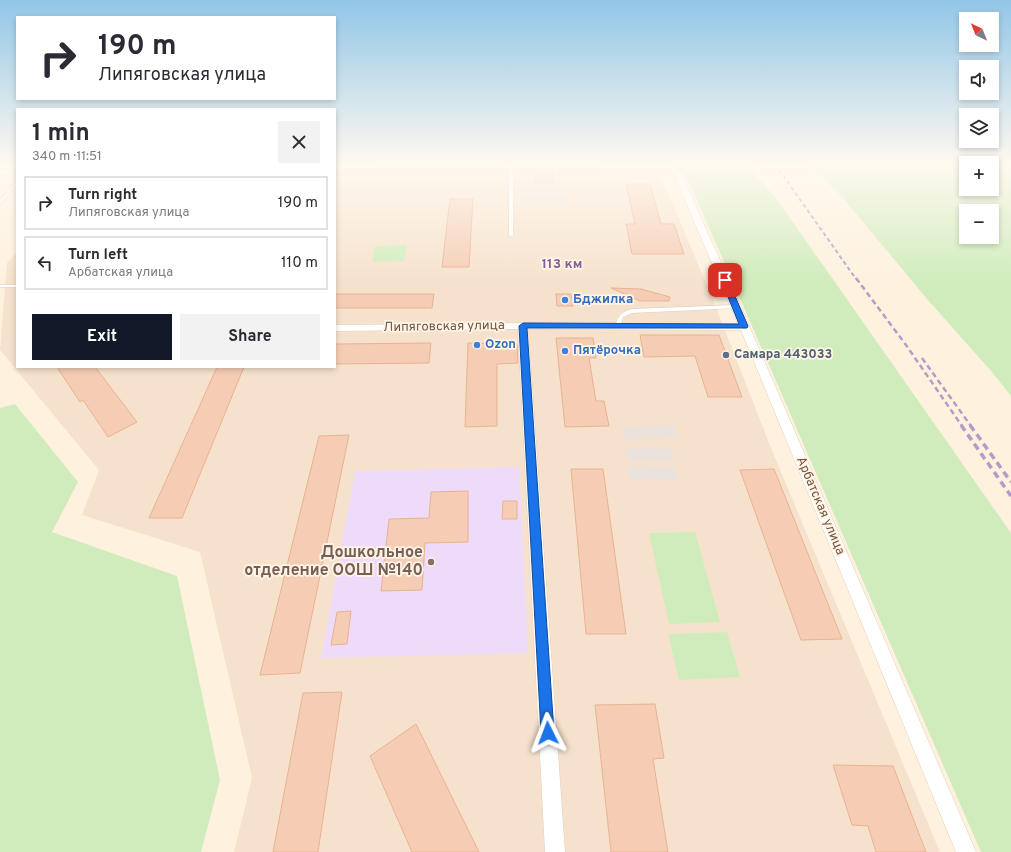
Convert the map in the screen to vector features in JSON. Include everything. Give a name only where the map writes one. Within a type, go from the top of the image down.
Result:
[{"type":"street","name":"Арбатская улица","points":[[690,204],[736,307],[966,852]]},
{"type":"street","points":[[523,326],[555,852]]},
{"type":"street","name":"Липяговская улица","points":[[336,328],[744,326]]},
{"type":"lane","points":[[511,204],[511,235]]},
{"type":"lane","points":[[0,286],[16,286]]},
{"type":"lane","points":[[618,327],[619,318],[622,314],[632,311],[736,307]]},
{"type":"shaded area","points":[[336,204],[673,204],[711,295],[771,448],[940,852],[234,852],[252,778],[200,552],[82,515],[99,470],[0,350],[7,263],[16,253],[16,368],[336,368]]},
{"type":"shaded area","points":[[674,425],[678,437],[625,440],[622,427]]},
{"type":"shaded area","points":[[625,447],[671,447],[674,461],[627,461]]},
{"type":"shaded area","points":[[627,466],[675,467],[678,480],[629,480]]},
{"type":"shaded area","name":"Дошкольное отделение ООШ №140","points":[[519,467],[528,653],[321,658],[355,471]]},
{"type":"green space","points":[[699,204],[780,204],[1011,533],[1011,852],[981,852]]},
{"type":"green space","points":[[848,204],[1011,204],[1011,396],[992,372],[927,299]]},
{"type":"green space","points":[[407,245],[404,261],[372,262],[375,246]]},
{"type":"green space","points":[[15,404],[78,482],[52,532],[177,576],[220,780],[201,852],[0,852],[0,408]]},
{"type":"green space","points":[[695,532],[720,622],[669,624],[649,533]]},
{"type":"green space","points":[[727,632],[740,677],[679,680],[668,634]]},
{"type":"building","points":[[449,204],[473,204],[469,267],[442,267]]},
{"type":"building","points":[[630,204],[655,204],[661,224],[674,224],[684,254],[632,254],[626,224],[635,224]]},
{"type":"building","points":[[611,288],[641,289],[670,297],[669,301],[640,301]]},
{"type":"building","points":[[336,294],[434,294],[432,308],[336,308]]},
{"type":"building","name":"Бджилка","points":[[556,294],[571,294],[573,306],[557,306]]},
{"type":"building","points":[[640,335],[719,335],[742,397],[708,397],[695,356],[644,357]]},
{"type":"building","points":[[556,338],[593,338],[596,358],[589,358],[596,401],[604,401],[609,426],[565,427]]},
{"type":"building","points":[[431,343],[429,363],[336,364],[336,344]]},
{"type":"building","points":[[468,343],[517,344],[518,363],[497,364],[497,426],[465,427]]},
{"type":"building","points":[[58,368],[96,368],[137,422],[108,437],[83,400],[80,402]]},
{"type":"building","points":[[217,368],[244,368],[182,518],[149,518]]},
{"type":"building","points":[[349,435],[300,673],[260,675],[319,436]]},
{"type":"building","points":[[571,469],[603,469],[626,634],[586,634]]},
{"type":"building","points":[[774,469],[842,639],[801,640],[740,470]]},
{"type":"building","points":[[468,491],[468,542],[425,543],[422,590],[381,591],[389,519],[429,518],[431,492]]},
{"type":"building","points":[[503,501],[517,501],[517,519],[502,519]]},
{"type":"building","points":[[351,611],[347,644],[331,645],[337,612]]},
{"type":"building","points":[[342,692],[318,852],[273,852],[303,693]]},
{"type":"building","points":[[655,704],[664,758],[653,759],[668,852],[611,852],[595,705]]},
{"type":"building","points":[[416,724],[479,852],[412,852],[370,756]]},
{"type":"building","points":[[833,765],[893,766],[926,852],[876,852],[868,826],[852,825]]},
{"type":"railway","points":[[803,204],[856,279]]},
{"type":"railway","points":[[856,278],[906,345],[962,426]]},
{"type":"railway","points":[[922,358],[971,426]]},
{"type":"railway","points":[[961,425],[1011,496]]},
{"type":"railway","points":[[970,425],[1011,482]]},
{"type":"place","name":"Бджилка","points":[[565,300]]},
{"type":"place","name":"Ozon","points":[[477,345]]},
{"type":"place","name":"Пятёрочка","points":[[565,351]]},
{"type":"place","name":"Самара 443033","points":[[726,355]]},
{"type":"place","name":"Дошкольное отделение ООШ №140","points":[[431,562]]},
{"type":"district","name":"113 км","points":[[562,264]]},
{"type":"route","points":[[548,733],[523,326],[744,326],[725,280]]}]
